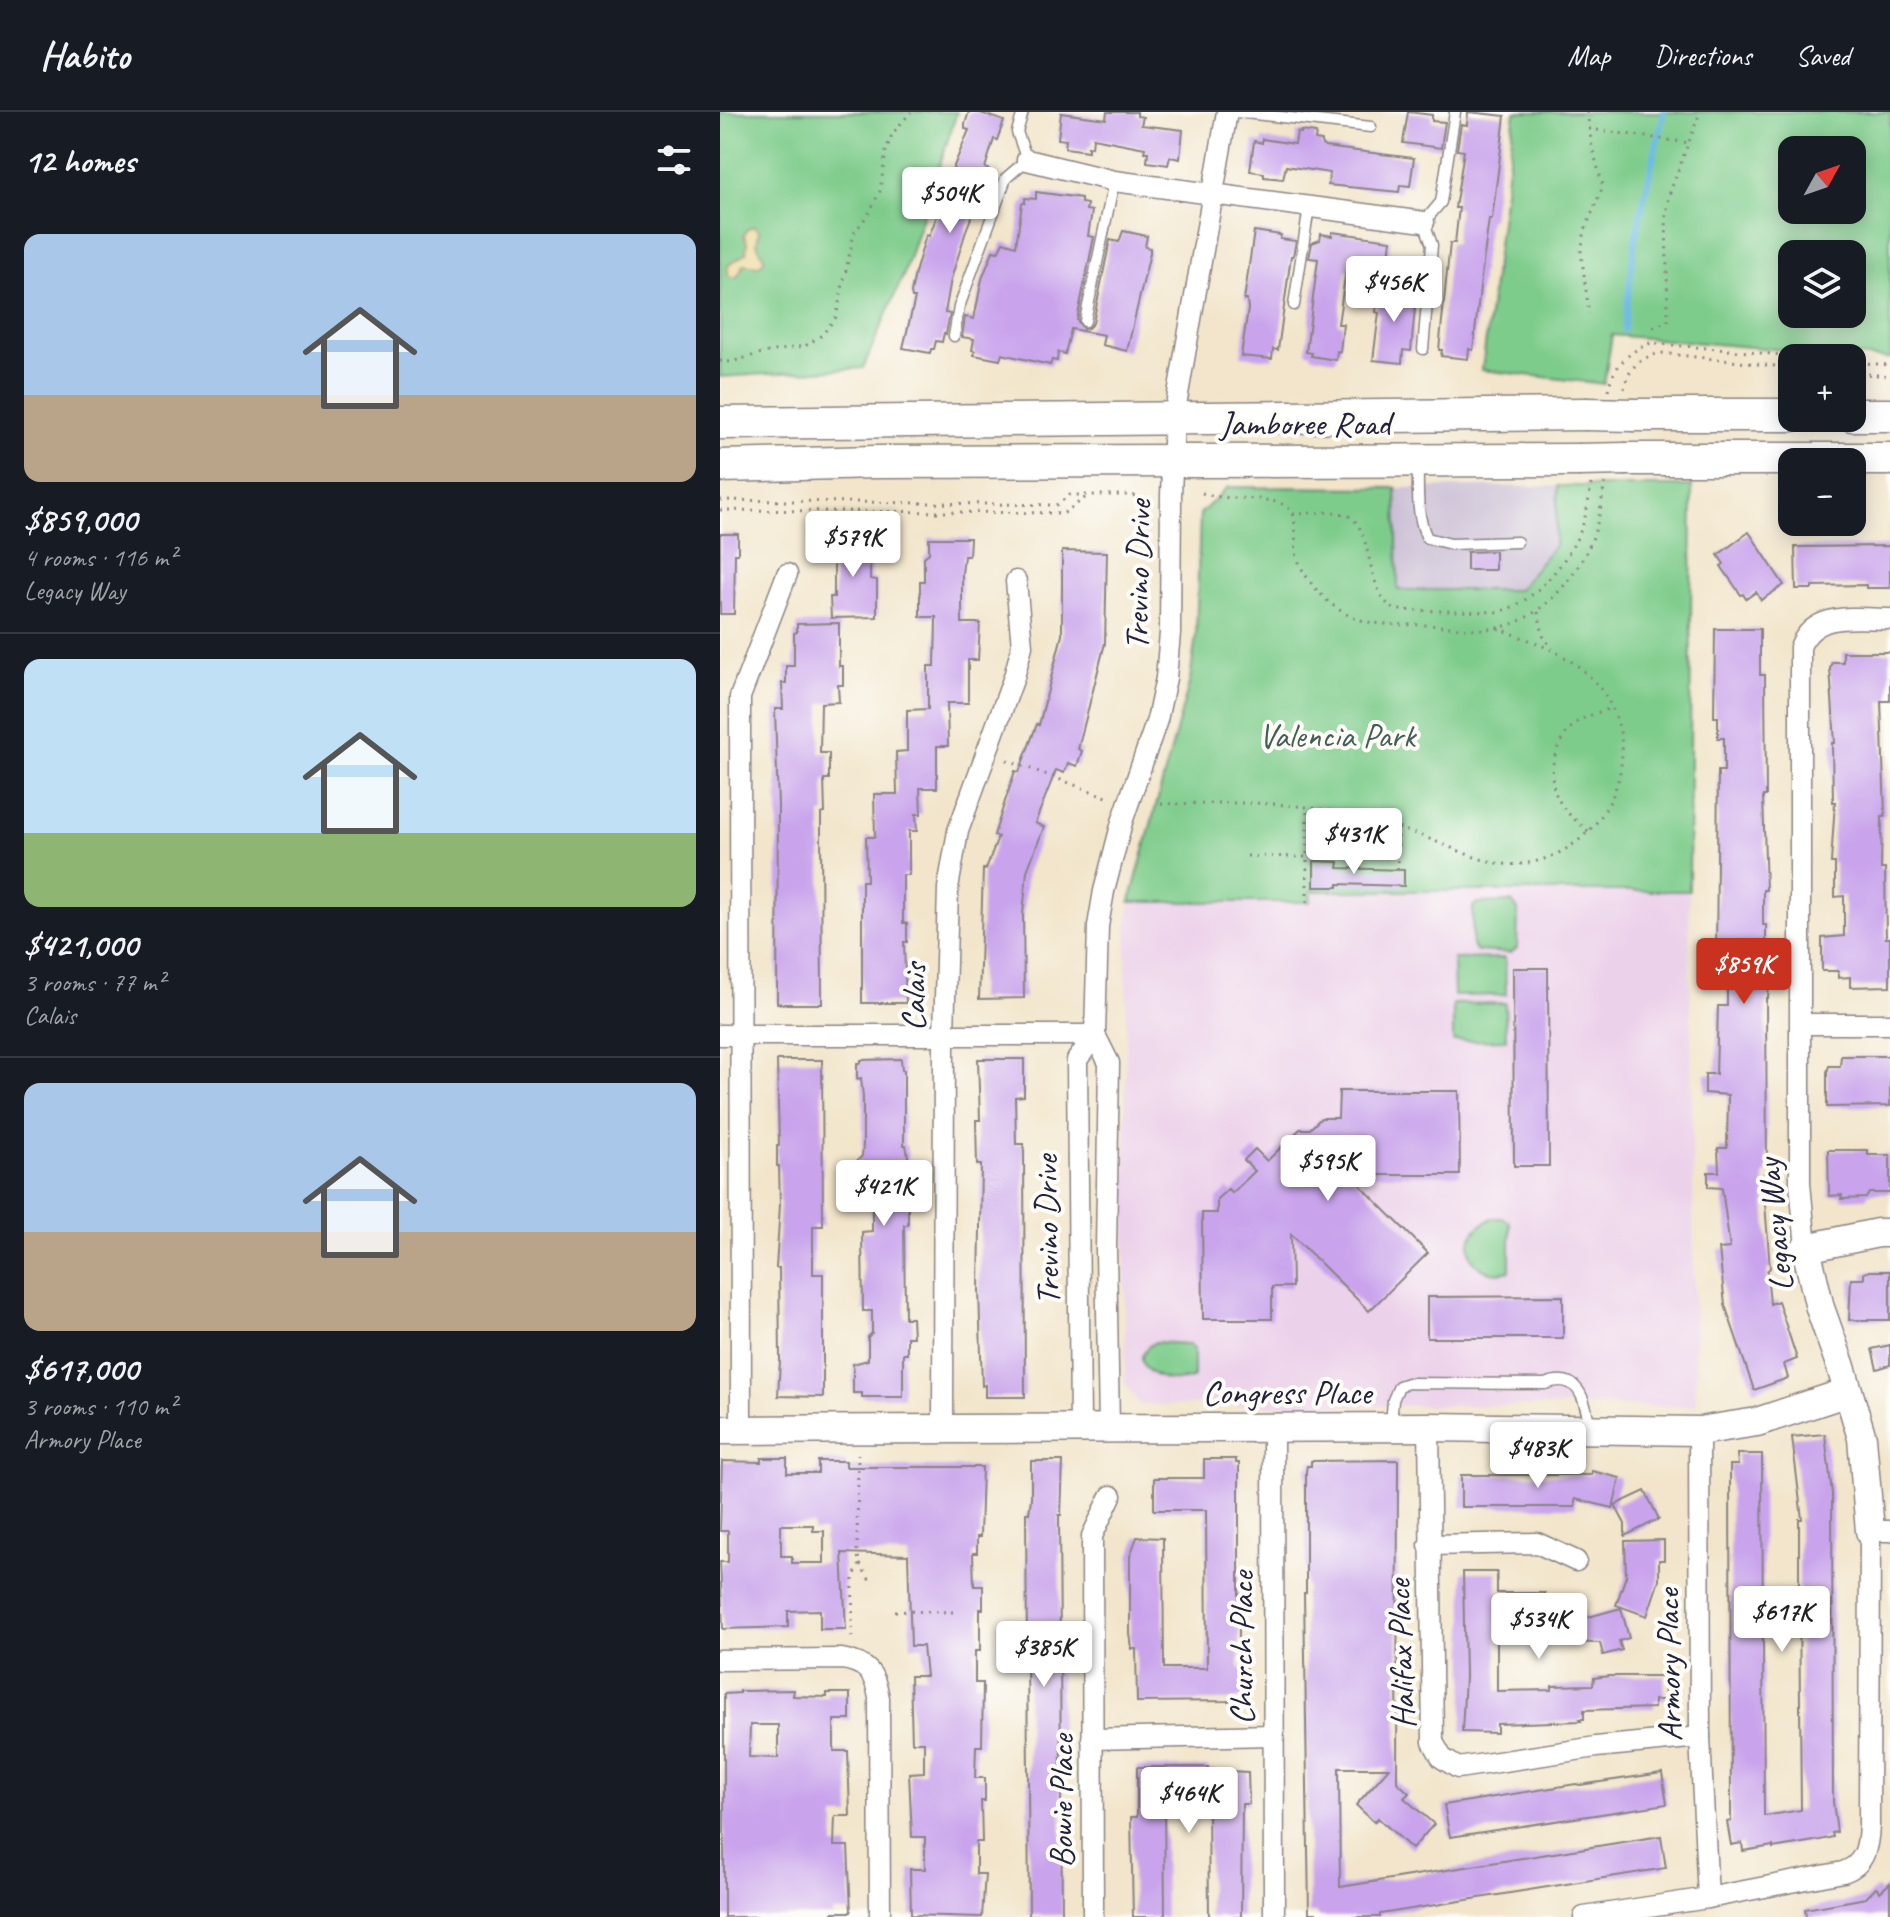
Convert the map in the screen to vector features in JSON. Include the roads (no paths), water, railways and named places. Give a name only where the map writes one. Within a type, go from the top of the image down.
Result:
[{"type":"main road","name":"Jamboree Road","points":[[720,423],[1174,417],[1778,415]]},
{"type":"main road","points":[[1866,415],[1890,415]]},
{"type":"main road","name":"Jamboree Road","points":[[720,466],[875,462],[1890,459]]},
{"type":"street","name":"Trevino Drive","points":[[1109,1429],[1106,1249],[1109,1063],[1095,1035],[1098,926],[1122,822],[1157,720],[1166,678],[1170,633],[1174,417],[1227,112]]},
{"type":"street","points":[[1027,160],[1114,181],[1424,222]]},
{"type":"street","points":[[731,1430],[742,1035],[740,697],[787,574]]},
{"type":"street","name":"Calais","points":[[943,1427],[944,1035],[948,888],[958,831],[1022,646],[1016,581]]},
{"type":"street","name":"Legacy Way","points":[[1708,1898],[1853,1869],[1868,1843],[1880,1531],[1862,1438],[1820,1308],[1806,1248],[1800,1183],[1799,669],[1800,647],[1804,637],[1817,625],[1830,619],[1890,619]]},
{"type":"street","points":[[1801,1024],[1890,1024]]},
{"type":"street","points":[[720,1035],[1095,1035]]},
{"type":"street","name":"Trevino Drive","points":[[1080,1429],[1077,1060],[1095,1035]]},
{"type":"street","points":[[1806,1248],[1890,1233]]},
{"type":"street","name":"Congress Place","points":[[731,1430],[1429,1427],[1699,1431],[1757,1422],[1848,1392]]},
{"type":"street","name":"Halifax Place","points":[[1429,1427],[1433,1742],[1442,1758],[1458,1768],[1596,1747],[1700,1737]]},
{"type":"street","name":"Church Place","points":[[1273,1428],[1274,1917]]},
{"type":"street","name":"Armory Place","points":[[1699,1431],[1700,1737],[1708,1898]]},
{"type":"street","name":"Bowie Place","points":[[1093,1917],[1092,1536],[1111,1496]]},
{"type":"street","points":[[1429,1545],[1537,1543],[1576,1561]]},
{"type":"street","points":[[720,1660],[842,1659],[857,1661],[869,1668],[876,1681],[879,1698],[880,1917]]},
{"type":"street","points":[[1092,1739],[1273,1735]]},
{"type":"street","points":[[1584,1917],[1708,1898]]},
{"type":"lane","points":[[954,336],[959,307],[1006,178],[1027,160],[1017,132],[1023,112]]},
{"type":"lane","points":[[1236,112],[1371,127]]},
{"type":"lane","points":[[1423,349],[1432,245],[1424,222],[1441,202],[1455,112]]},
{"type":"lane","points":[[1085,321],[1114,181]]},
{"type":"lane","points":[[1294,305],[1309,207]]},
{"type":"lane","points":[[1418,460],[1418,508],[1427,538],[1451,544],[1517,542]]},
{"type":"lane","points":[[1391,1427],[1393,1400],[1399,1386],[1408,1383],[1545,1384],[1556,1380],[1567,1381],[1579,1390],[1585,1400],[1590,1430]]},
{"type":"waterway","points":[[1624,330],[1636,234],[1664,112]]},
{"type":"park label","name":"Valencia Park","points":[[1337,735]]}]
